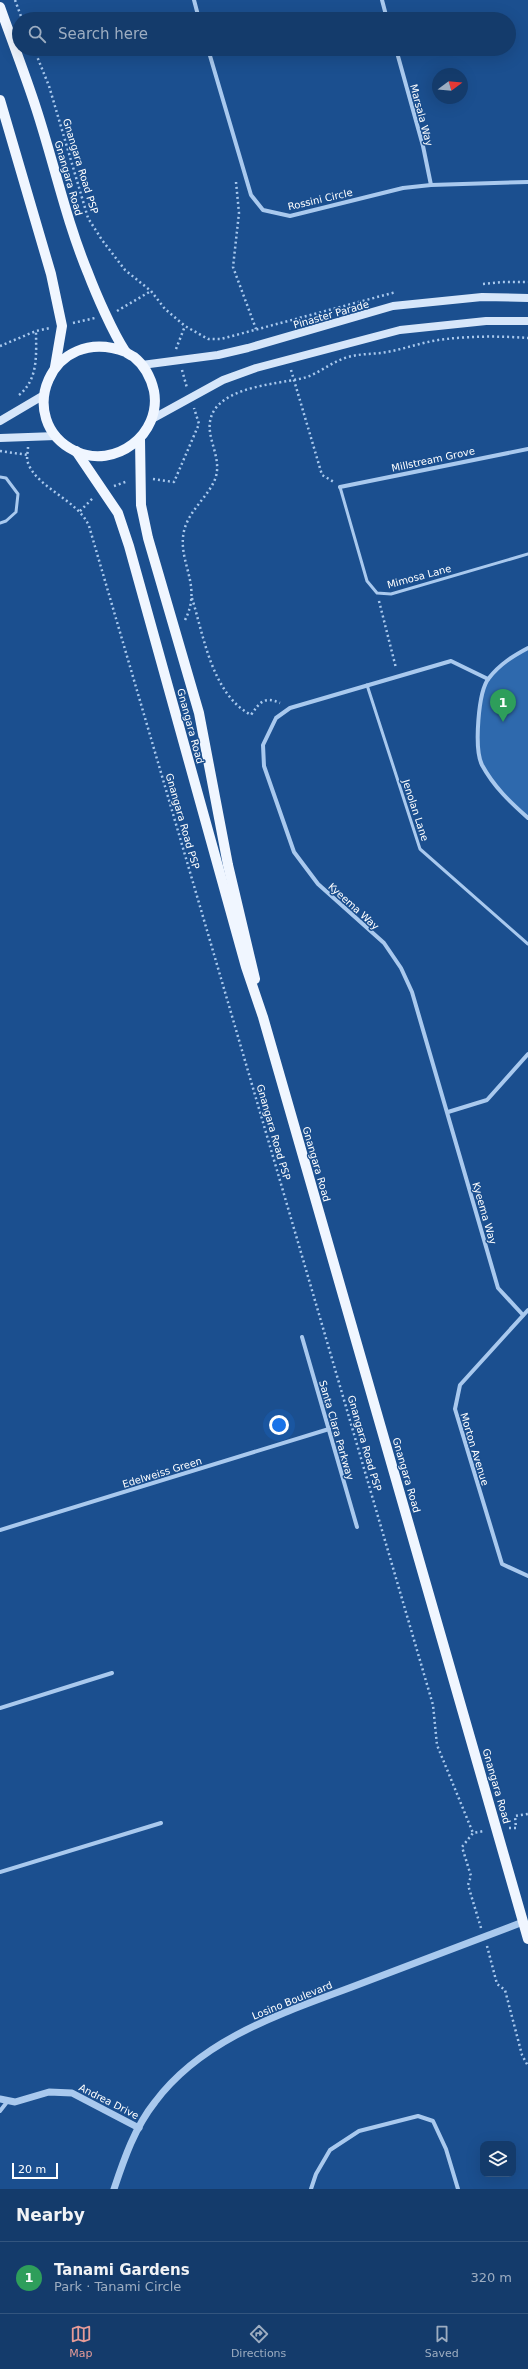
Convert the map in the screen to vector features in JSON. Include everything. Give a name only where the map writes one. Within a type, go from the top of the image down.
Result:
[{"type":"main road","name":"Gnangara Road","points":[[0,7],[12,41]]},
{"type":"main road","name":"Gnangara Road","points":[[17,56],[36,109],[73,234],[88,275],[126,352]]},
{"type":"main road","points":[[0,100],[51,274],[62,326],[55,367],[48,380],[44,396],[45,410],[49,424],[56,436],[76,451],[93,456],[110,455],[126,450],[140,439],[152,419],[154,405],[154,391],[149,377],[142,365],[126,352],[111,347],[88,347],[67,356],[55,367]]},
{"type":"main road","name":"Pinaster Parade","points":[[142,365],[248,348],[393,306],[482,297],[528,298]]},
{"type":"main road","points":[[152,419],[223,380],[288,360],[400,330],[486,321],[528,321]]},
{"type":"main road","points":[[0,421],[44,396]]},
{"type":"main road","points":[[0,438],[56,436]]},
{"type":"main road","name":"Gnangara Road","points":[[140,439],[139,478],[141,504],[148,538],[199,713],[228,866],[251,956],[263,1017]]},
{"type":"main road","name":"Gnangara Road","points":[[76,451],[118,513],[129,546],[198,799],[246,967],[263,1017],[528,1939]]},
{"type":"street","points":[[194,0],[197,12]]},
{"type":"street","points":[[382,0],[385,12]]},
{"type":"street","name":"Rossini Circle","points":[[210,56],[251,196],[263,210],[290,216],[403,188],[431,185],[528,182]]},
{"type":"street","name":"Marsala Way","points":[[398,56],[423,146],[431,185]]},
{"type":"street","name":"Millstream Grove","points":[[340,487],[528,449]]},
{"type":"street","points":[[528,648],[506,660],[488,679],[480,707],[477,737],[481,763],[498,790],[528,818]]},
{"type":"street","name":"Kyeema Way","points":[[488,679],[451,661],[290,708],[276,718],[263,745],[264,766],[294,852],[318,884],[384,944],[402,968],[412,992],[498,1288],[523,1315]]},
{"type":"street","points":[[448,1112],[487,1100],[528,1054]]},
{"type":"street","name":"Morton Avenue","points":[[528,1310],[460,1385],[455,1409],[502,1564],[528,1576]]},
{"type":"street","name":"Santa Clara Parkway","points":[[302,1337],[357,1527]]},
{"type":"street","name":"Edelweiss Green","points":[[0,1530],[329,1429]]},
{"type":"street","points":[[0,1708],[112,1673]]},
{"type":"street","points":[[0,1872],[161,1823]]},
{"type":"street","name":"Losino Boulevard","points":[[114,2189],[125,2156],[139,2128],[155,2102],[184,2071],[216,2047],[266,2020],[523,1922]]},
{"type":"street","name":"Andrea Drive","points":[[3,2101],[49,2092],[72,2093],[139,2128]]},
{"type":"street","points":[[0,2111],[3,2101]]},
{"type":"street","points":[[311,2189],[316,2174],[330,2150],[359,2131],[418,2116],[433,2122],[446,2149],[458,2189]]},
{"type":"lane","points":[[0,477],[6,478],[18,494],[16,512],[6,521],[0,523]]},
{"type":"lane","name":"Mimosa Lane","points":[[340,487],[367,581],[376,593],[391,594],[528,554]]},
{"type":"lane","name":"Jenolan Lane","points":[[367,685],[420,849],[528,944]]},
{"type":"path","points":[[15,0],[19,12]]},
{"type":"path","name":"Gnangara Road PSP","points":[[37,56],[49,86],[88,218],[125,270],[185,326],[176,347],[179,360]]},
{"type":"path","points":[[234,176],[239,212],[234,267],[256,329]]},
{"type":"path","points":[[0,346],[36,331],[37,360],[32,378],[23,392],[16,397]]},
{"type":"path","points":[[290,708],[271,699],[260,702],[251,715],[243,711],[221,684],[192,598],[182,540],[188,517],[209,489],[217,471],[210,435],[210,420],[215,408],[228,398],[262,386],[312,375],[327,365],[348,357],[381,353],[446,339],[528,338]]},
{"type":"path","points":[[80,511],[92,498],[139,478],[174,482],[199,424],[179,360]]},
{"type":"path","points":[[288,360],[322,475],[340,487]]},
{"type":"path","name":"Gnangara Road PSP","points":[[0,451],[28,455],[27,462],[33,471],[50,488],[80,511],[89,526],[431,1698],[437,1745],[473,1834],[462,1847],[471,1876],[468,1885],[484,1937]]},
{"type":"path","points":[[376,593],[398,676]]},
{"type":"path","points":[[177,637],[190,611],[192,598]]},
{"type":"path","points":[[484,1937],[497,1984],[505,1990],[522,2055],[528,2066]]},
{"type":"shaded area","points":[[528,648],[528,818],[503,794],[482,765],[478,746],[478,720],[482,695],[489,678],[507,661]]},
{"type":"place","name":"Tanami Gardens","points":[[503,722]]}]
